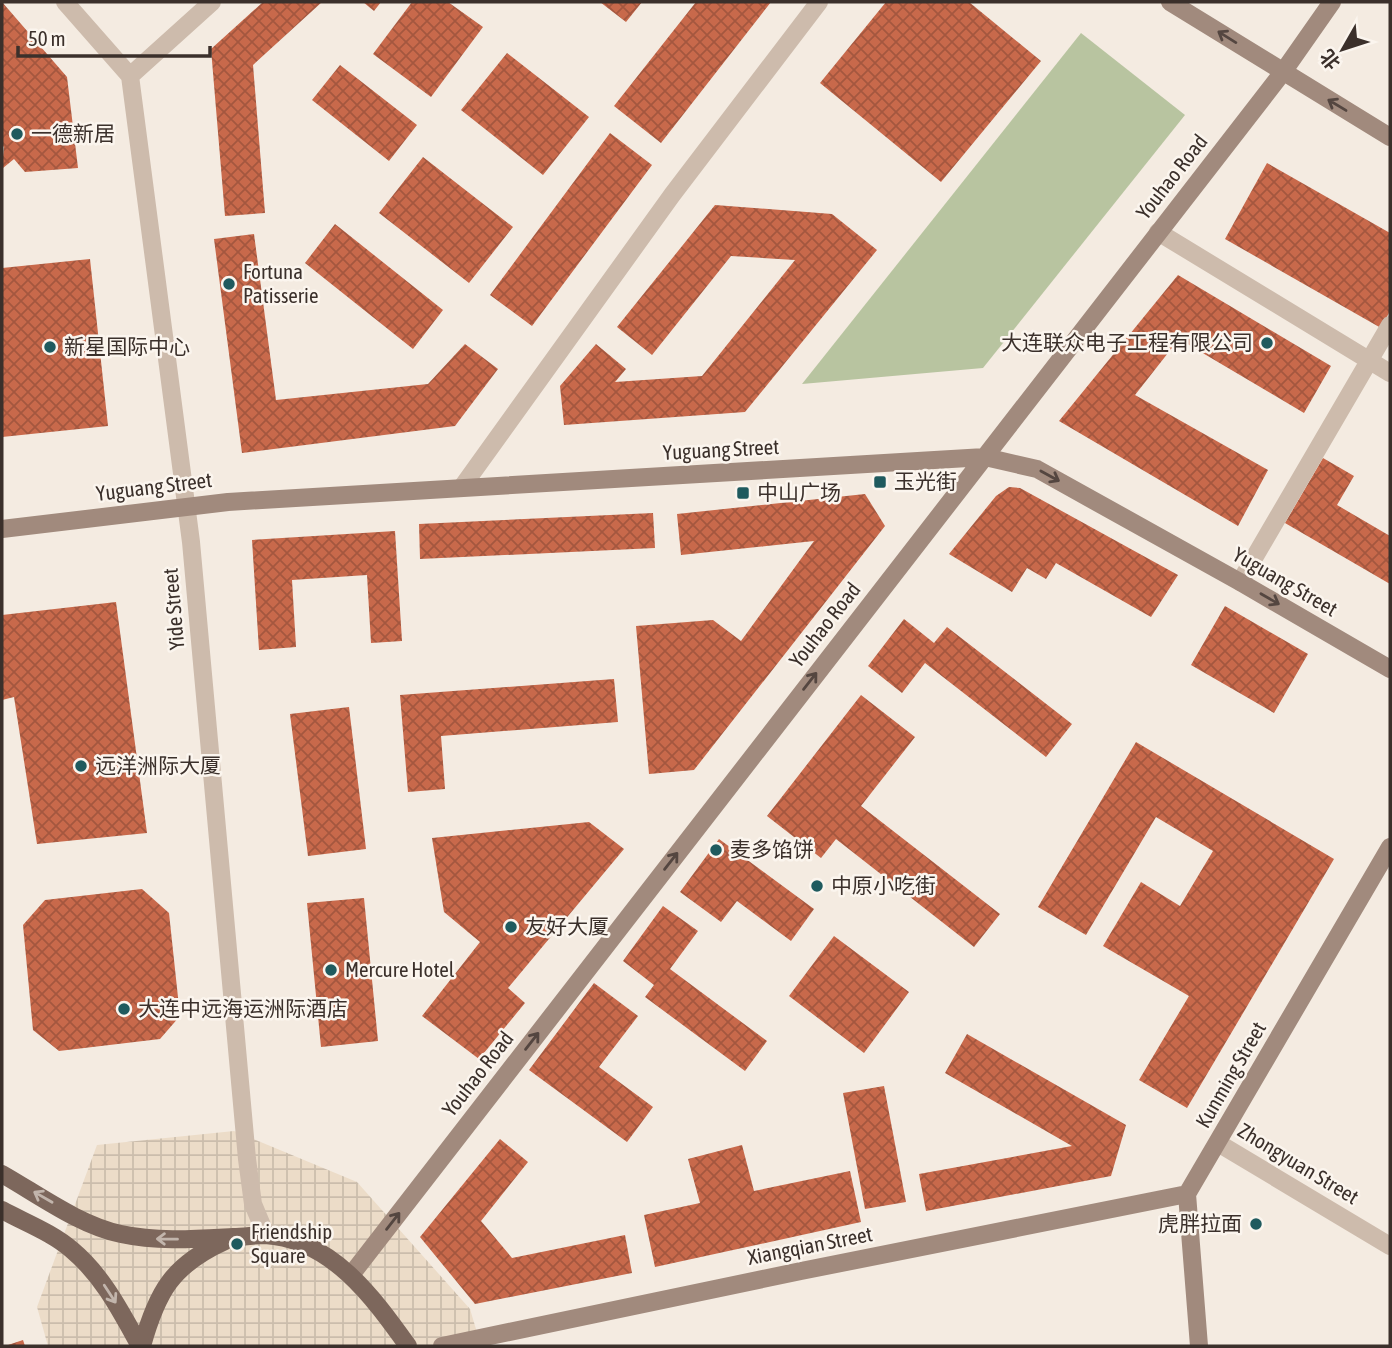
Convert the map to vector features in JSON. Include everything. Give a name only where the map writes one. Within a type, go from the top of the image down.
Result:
[{"type":"main road","points":[[2,1174],[85,1221],[119,1234],[161,1239],[266,1235],[305,1243],[351,1275],[386,1315],[408,1346]]},
{"type":"main road","points":[[2,1210],[70,1248],[92,1269],[141,1346]]},
{"type":"main road","points":[[141,1346],[160,1293],[180,1269],[201,1252],[235,1237]]},
{"type":"street","points":[[65,2],[130,76],[212,2]]},
{"type":"street","points":[[463,487],[672,195],[820,2]]},
{"type":"street","points":[[1170,2],[1390,137]]},
{"type":"street","name":"Youhao Road","points":[[351,1275],[1283,72],[1332,2]]},
{"type":"street","name":"Yide Street","points":[[130,76],[186,505],[247,1159],[253,1204],[266,1235]]},
{"type":"street","points":[[1158,232],[1390,373]]},
{"type":"street","points":[[1240,582],[1390,326]]},
{"type":"street","name":"Yuguang Street","points":[[2,529],[186,505],[985,457],[1037,469],[1390,669]]},
{"type":"street","name":"Kunming Street","points":[[1187,1195],[1390,847]]},
{"type":"street","name":"Zhongyuan Street","points":[[1218,1143],[1390,1246]]},
{"type":"street","points":[[1187,1195],[1199,1346]]},
{"type":"street","name":"Xiangqian Street","points":[[442,1346],[1187,1195]]},
{"type":"green space","points":[[1081,33],[1185,115],[983,368],[802,384]]},
{"type":"shaded area","name":"Friendship Square","points":[[234,1131],[357,1182],[470,1309],[481,1346],[48,1346],[37,1307],[97,1145]]},
{"type":"building","points":[[2,2],[67,77],[78,168],[25,172],[14,159],[3,168],[2,166]]},
{"type":"building","points":[[263,2],[322,2],[253,65],[265,213],[225,216],[211,49]]},
{"type":"building","points":[[363,2],[381,2],[374,11]]},
{"type":"building","points":[[412,2],[448,2],[483,27],[431,97],[373,54]]},
{"type":"building","points":[[600,2],[642,2],[626,22]]},
{"type":"building","points":[[696,2],[771,2],[661,143],[614,106]]},
{"type":"building","points":[[886,2],[969,2],[1041,61],[941,182],[820,83]]},
{"type":"building","points":[[507,53],[589,117],[543,175],[461,110]]},
{"type":"building","points":[[340,65],[417,125],[389,161],[312,100]]},
{"type":"building","points":[[610,133],[652,165],[532,326],[490,295]]},
{"type":"building","points":[[423,157],[513,227],[469,283],[379,213]]},
{"type":"building","points":[[1267,163],[1390,233],[1390,311],[1381,328],[1225,239]]},
{"type":"building","points":[[715,205],[832,214],[877,250],[745,412],[564,425],[560,386],[596,344],[626,369],[615,382],[702,376],[795,260],[731,256],[652,355],[617,327]]},
{"type":"building","points":[[335,224],[443,310],[413,349],[305,263]]},
{"type":"building","points":[[254,234],[276,400],[428,384],[465,344],[498,369],[455,426],[242,453],[214,239]]},
{"type":"building","name":"新星国际中心","points":[[90,259],[108,426],[2,437],[2,268]]},
{"type":"building","points":[[1178,275],[1331,366],[1304,413],[1179,339],[1135,395],[1268,470],[1238,526],[1059,421]]},
{"type":"building","points":[[1323,458],[1354,476],[1337,505],[1390,536],[1390,584],[1285,523]]},
{"type":"building","points":[[1009,487],[1020,488],[1178,575],[1151,617],[1056,563],[1046,579],[1027,568],[1012,592],[949,554],[996,496]]},
{"type":"building","points":[[865,494],[885,526],[694,770],[649,774],[636,626],[713,620],[741,641],[814,541],[681,555],[677,514]]},
{"type":"building","points":[[653,513],[655,548],[420,559],[419,524]]},
{"type":"building","points":[[395,531],[402,641],[371,643],[367,575],[292,580],[296,647],[259,650],[252,540]]},
{"type":"building","name":"远洋洲际大厦","points":[[116,602],[147,833],[37,844],[14,697],[2,700],[2,615]]},
{"type":"building","points":[[1225,606],[1308,654],[1274,713],[1191,665]]},
{"type":"building","points":[[904,619],[934,643],[947,627],[1072,724],[1046,757],[925,663],[902,693],[868,666]]},
{"type":"building","points":[[614,679],[618,722],[441,736],[445,789],[408,792],[400,695]]},
{"type":"building","points":[[861,695],[915,737],[861,806],[1000,914],[974,947],[836,839],[821,858],[767,816]]},
{"type":"building","points":[[349,707],[366,849],[308,856],[290,714]]},
{"type":"building","points":[[1136,742],[1334,859],[1187,1108],[1139,1080],[1189,996],[1103,946],[1141,882],[1180,906],[1213,851],[1156,817],[1086,935],[1038,907]]},
{"type":"building","name":"友好大厦","points":[[589,822],[624,849],[508,988],[525,1003],[479,1059],[422,1016],[480,942],[444,912],[432,838]]},
{"type":"building","points":[[719,839],[814,909],[791,941],[737,901],[721,922],[680,892]]},
{"type":"building","points":[[142,889],[169,913],[180,1016],[160,1039],[59,1051],[33,1030],[23,925],[45,900]]},
{"type":"building","points":[[364,898],[378,1041],[321,1047],[307,903]]},
{"type":"building","points":[[663,906],[698,931],[670,969],[767,1041],[745,1071],[645,997],[654,985],[623,961]]},
{"type":"building","points":[[834,936],[909,992],[864,1053],[789,996]]},
{"type":"building","points":[[594,983],[638,1016],[599,1067],[653,1107],[627,1142],[529,1070]]},
{"type":"building","points":[[967,1034],[1126,1125],[1111,1176],[926,1211],[919,1174],[1072,1146],[945,1073]]},
{"type":"building","points":[[884,1086],[906,1202],[865,1209],[843,1093]]},
{"type":"building","points":[[500,1139],[528,1162],[481,1221],[512,1258],[625,1235],[632,1273],[475,1304],[420,1237]]},
{"type":"building","points":[[742,1145],[754,1191],[850,1171],[861,1222],[655,1267],[644,1215],[700,1203],[688,1159]]},
{"type":"building","points":[[23,1340],[25,1346],[5,1346]]},
{"type":"place","name":"一德新居","points":[[17,134]]},
{"type":"place","name":"Fortuna Patisserie","points":[[229,284]]},
{"type":"place","name":"大连联众电子工程有限公司","points":[[1267,343]]},
{"type":"place","name":"新星国际中心","points":[[50,347]]},
{"type":"place","name":"玉光街","points":[[880,482]]},
{"type":"place","name":"中山广场","points":[[743,493]]},
{"type":"place","name":"远洋洲际大厦","points":[[81,766]]},
{"type":"place","name":"麦多馅饼","points":[[716,850]]},
{"type":"place","name":"中原小吃街","points":[[817,886]]},
{"type":"place","name":"友好大厦","points":[[511,927]]},
{"type":"place","name":"Mercure Hotel","points":[[331,970]]},
{"type":"place","name":"大连中远海运洲际酒店","points":[[124,1009]]},
{"type":"place","name":"虎胖拉面","points":[[1256,1224]]},
{"type":"place","name":"Friendship Square","points":[[237,1244]]}]
